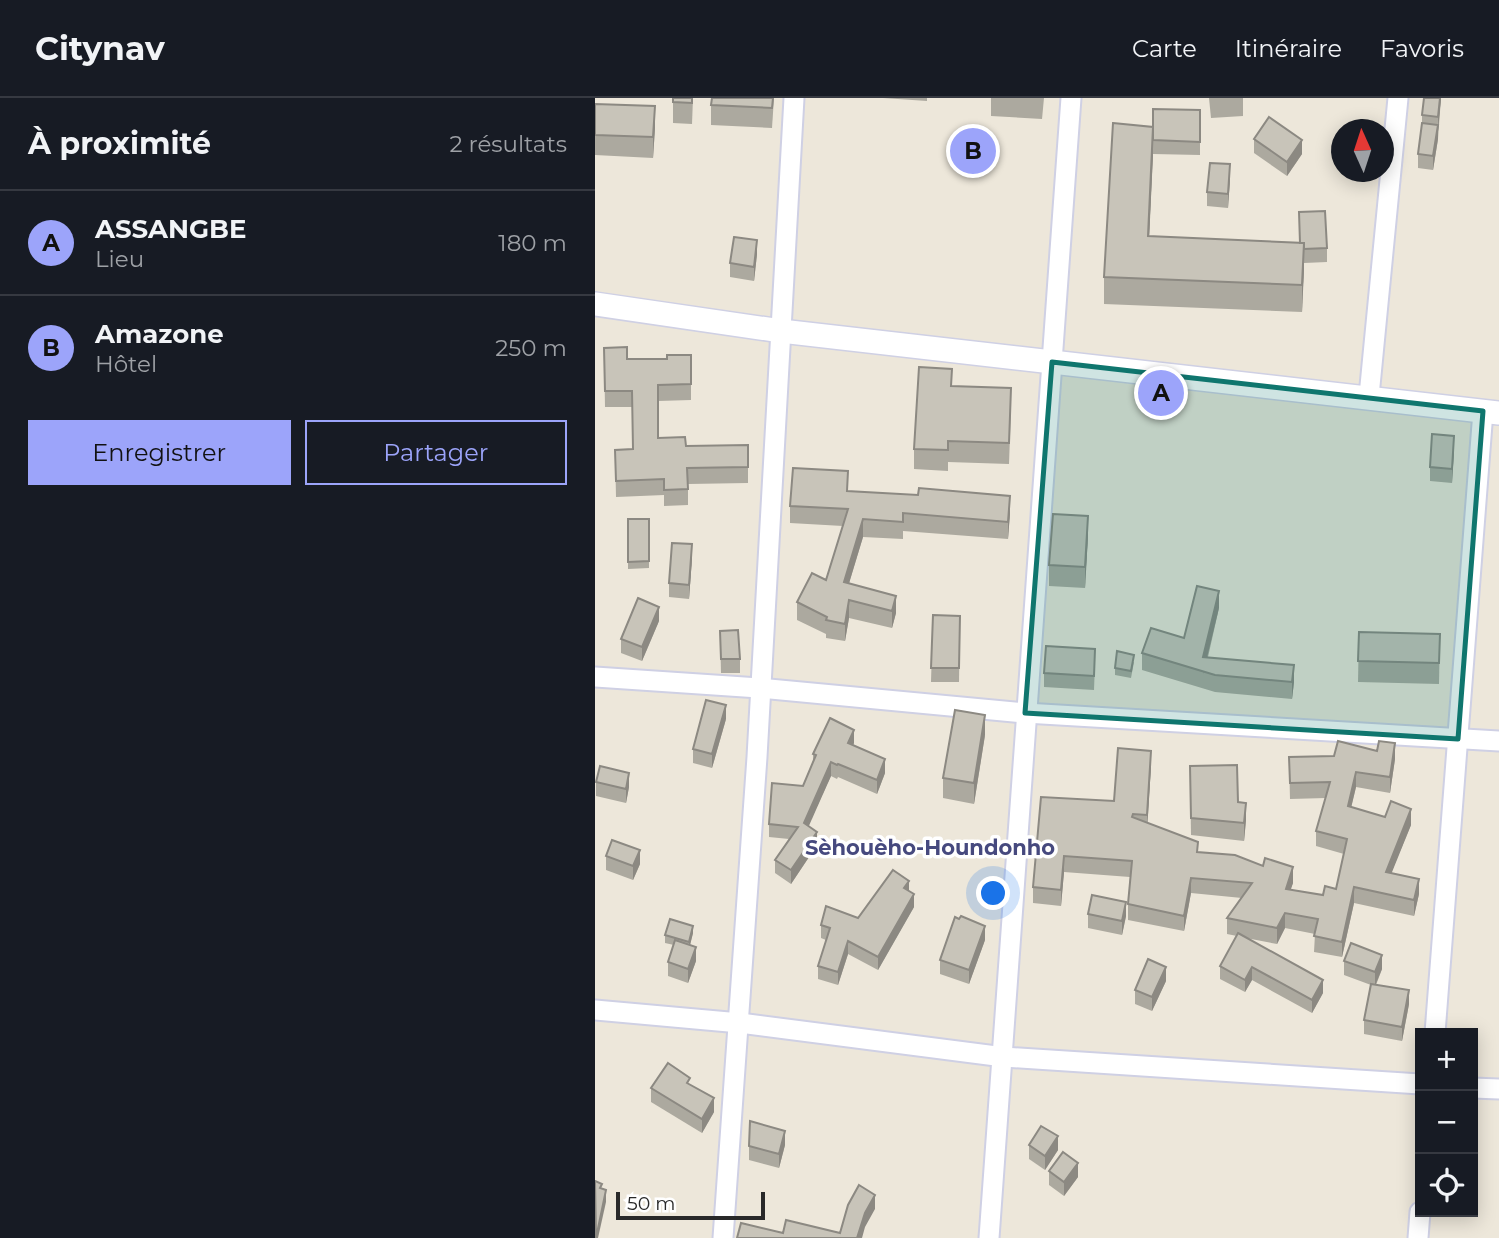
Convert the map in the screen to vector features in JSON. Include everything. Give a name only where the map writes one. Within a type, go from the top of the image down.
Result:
[{"type":"street","points":[[723,1238],[757,757],[794,98]]},
{"type":"street","points":[[989,1238],[1004,1057],[1025,713],[1070,98]]},
{"type":"street","points":[[1369,396],[1398,98]]},
{"type":"street","points":[[595,304],[781,331],[1491,412],[1458,739],[1435,1028]]},
{"type":"street","points":[[595,677],[759,688],[1025,713],[1499,741]]},
{"type":"street","points":[[595,1010],[740,1023],[1004,1057],[1415,1084]]},
{"type":"street","points":[[1478,1088],[1499,1089]]},
{"type":"street","points":[[1418,1238],[1420,1217]]},
{"type":"highlighted area","points":[[1052,362],[1483,411],[1458,739],[1025,713]]},
{"type":"building","points":[[673,98],[692,98],[692,103],[673,102]]},
{"type":"building","points":[[712,98],[773,98],[772,108],[711,105]]},
{"type":"building","points":[[1424,98],[1440,98],[1438,117],[1422,115]]},
{"type":"building","points":[[595,104],[655,106],[653,137],[595,135]]},
{"type":"building","points":[[1153,109],[1200,110],[1200,142],[1153,140]]},
{"type":"building","points":[[1269,117],[1302,140],[1287,162],[1254,139]]},
{"type":"building","points":[[1113,123],[1153,127],[1148,236],[1304,243],[1302,285],[1104,277]]},
{"type":"building","points":[[1422,123],[1438,125],[1433,156],[1418,154]]},
{"type":"building","points":[[1210,163],[1230,164],[1228,194],[1207,192]]},
{"type":"building","points":[[1325,211],[1327,248],[1304,249],[1304,243],[1300,243],[1299,212]]},
{"type":"building","points":[[734,237],[757,240],[754,267],[730,263]]},
{"type":"building","points":[[627,347],[627,359],[667,359],[667,355],[691,355],[691,384],[658,385],[658,438],[685,437],[686,446],[748,445],[748,467],[687,468],[688,489],[664,490],[664,479],[616,481],[615,450],[633,449],[632,391],[605,391],[604,348]]},
{"type":"building","points":[[919,367],[952,369],[951,386],[1011,388],[1009,443],[948,441],[948,450],[914,449]]},
{"type":"building","points":[[1432,434],[1454,436],[1452,469],[1430,467]]},
{"type":"building","points":[[793,468],[848,471],[847,491],[918,495],[919,488],[1010,496],[1008,522],[903,513],[903,522],[863,519],[844,582],[896,596],[892,611],[849,600],[845,624],[826,620],[827,617],[797,602],[812,573],[826,580],[848,509],[790,506]]},
{"type":"building","points":[[1053,514],[1088,516],[1085,567],[1049,565]]},
{"type":"building","points":[[628,519],[649,519],[649,561],[628,562]]},
{"type":"building","points":[[672,543],[692,544],[689,585],[669,583]]},
{"type":"building","points":[[1197,586],[1219,591],[1203,657],[1294,665],[1292,682],[1215,675],[1142,653],[1151,628],[1184,638]]},
{"type":"building","points":[[638,598],[659,607],[642,647],[621,639]]},
{"type":"building","points":[[933,615],[960,616],[959,668],[931,668]]},
{"type":"building","points":[[738,630],[740,659],[721,659],[720,631]]},
{"type":"building","points":[[1359,632],[1440,634],[1439,663],[1358,661]]},
{"type":"building","points":[[1046,646],[1095,649],[1094,676],[1044,673]]},
{"type":"building","points":[[1117,651],[1134,655],[1131,671],[1115,668]]},
{"type":"building","points":[[706,700],[726,705],[712,754],[693,749]]},
{"type":"building","points":[[955,710],[985,715],[974,783],[943,778]]},
{"type":"building","points":[[830,718],[854,730],[848,743],[885,759],[877,780],[831,762],[804,823],[817,832],[791,870],[775,860],[798,827],[769,824],[772,783],[803,786],[816,755],[813,754]]},
{"type":"building","points":[[1338,741],[1377,751],[1379,741],[1395,743],[1390,777],[1356,772],[1348,806],[1385,817],[1391,801],[1411,809],[1386,872],[1419,879],[1414,900],[1354,887],[1342,942],[1314,936],[1318,919],[1285,913],[1277,928],[1227,918],[1252,883],[1191,878],[1184,916],[1128,904],[1132,861],[1064,856],[1061,890],[1033,887],[1041,797],[1114,801],[1118,748],[1151,751],[1147,815],[1133,814],[1132,817],[1198,842],[1197,852],[1235,855],[1263,866],[1265,858],[1293,867],[1286,889],[1323,895],[1325,886],[1336,889],[1347,839],[1316,831],[1330,782],[1290,783],[1289,757],[1334,756]]},
{"type":"building","points":[[1237,765],[1238,802],[1246,803],[1244,823],[1191,818],[1190,766]]},
{"type":"building","points":[[600,766],[629,773],[626,789],[596,782]]},
{"type":"building","points":[[612,840],[640,850],[633,866],[606,856]]},
{"type":"building","points":[[893,870],[909,881],[904,888],[914,894],[878,957],[848,941],[838,972],[818,966],[830,928],[821,925],[826,906],[858,918]]},
{"type":"building","points":[[1092,895],[1126,902],[1122,921],[1088,914]]},
{"type":"building","points":[[961,916],[985,926],[969,970],[940,960],[955,917],[959,919]]},
{"type":"building","points":[[670,919],[693,926],[689,942],[665,935]]},
{"type":"building","points":[[1238,933],[1323,980],[1312,1000],[1252,967],[1245,980],[1220,966]]},
{"type":"building","points":[[675,940],[696,947],[688,969],[668,962]]},
{"type":"building","points":[[1351,943],[1382,955],[1375,972],[1344,961]]},
{"type":"building","points":[[1148,959],[1166,967],[1152,997],[1135,990]]},
{"type":"building","points":[[1371,984],[1409,990],[1402,1027],[1364,1020]]},
{"type":"building","points":[[668,1063],[690,1078],[687,1083],[714,1098],[702,1119],[651,1088]]},
{"type":"building","points":[[750,1121],[785,1131],[779,1154],[749,1146]]},
{"type":"building","points":[[1041,1126],[1058,1136],[1045,1156],[1029,1145]]},
{"type":"building","points":[[1063,1152],[1078,1163],[1064,1182],[1049,1171]]},
{"type":"building","points":[[595,1181],[602,1184],[600,1188],[606,1190],[596,1238]]},
{"type":"building","points":[[859,1185],[875,1195],[865,1213],[857,1238],[737,1238],[741,1223],[783,1233],[786,1220],[840,1233],[848,1205]]},
{"type":"place","name":"Amazone","points":[[973,151]]},
{"type":"place","name":"ASSANGBE","points":[[1161,393]]},
{"type":"district","name":"Sèhouèho-Houndonho","points":[[930,848]]}]
